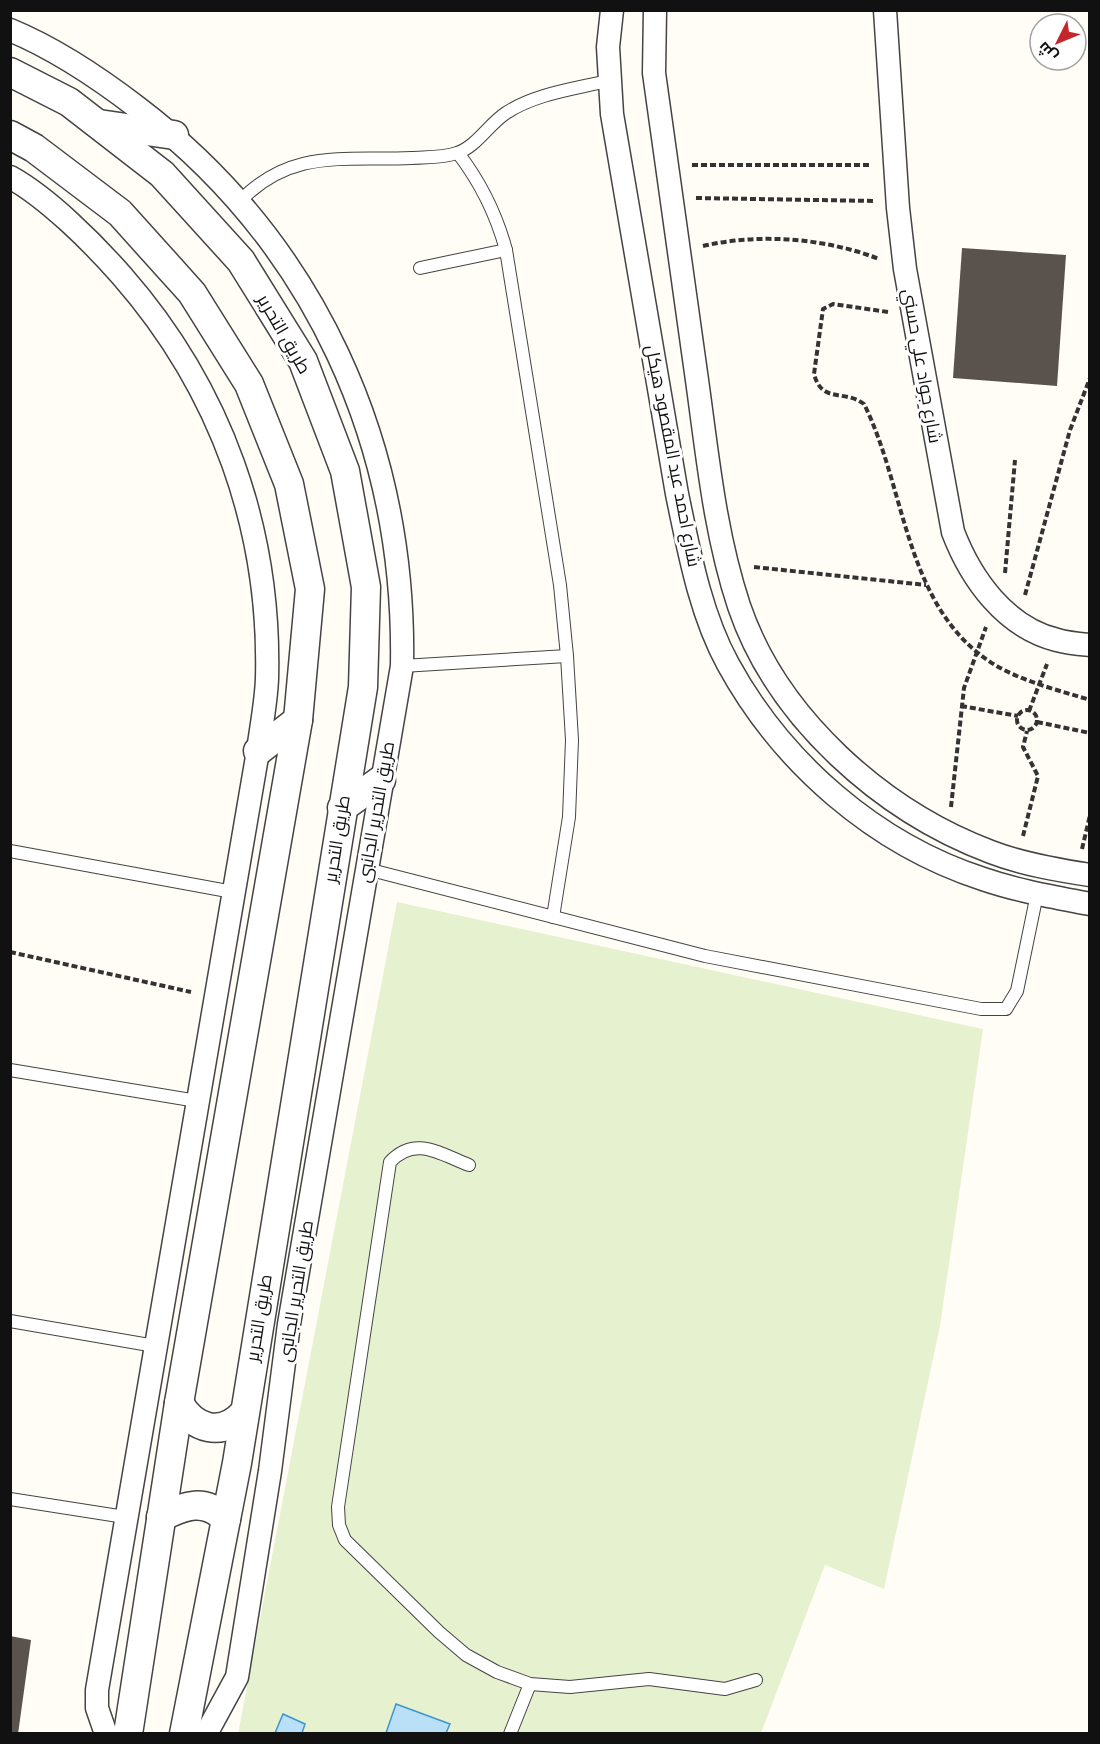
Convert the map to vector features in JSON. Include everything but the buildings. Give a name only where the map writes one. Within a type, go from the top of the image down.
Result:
[{"type":"street","name":"شارع احمد عبد المقصود هيكل","points":[[612,10],[609,47],[612,114],[677,495],[689,552],[705,608],[727,663],[757,711],[793,756],[834,795],[880,829],[929,857],[982,879],[1037,894],[1089,904]]},
{"type":"street","name":"شارع احمد عبد المقصود هيكل","points":[[655,10],[654,73],[712,486],[728,564],[740,607],[758,647],[786,694],[820,736],[843,759],[902,807],[949,834],[1017,860],[1083,874]]},
{"type":"street","name":"شارع جواد علي حسني","points":[[885,10],[897,201],[905,269],[953,532],[968,566],[1005,610],[1056,640],[1089,645]]},
{"type":"street","name":"طريق التحرير الجانبى","points":[[10,30],[103,81],[174,135],[240,201],[290,268],[318,314],[362,411],[378,461],[394,534],[403,618],[402,666],[289,1324],[270,1471],[237,1677],[206,1734]]},
{"type":"street","name":"طريق التحرير","points":[[10,72],[69,102],[162,174],[241,261],[303,361],[345,471],[366,587],[363,687],[226,1519],[184,1734]]},
{"type":"street","points":[[96,123],[174,135]]},
{"type":"street","points":[[10,135],[34,148],[120,213],[192,293],[249,384],[289,484],[310,589],[298,720],[179,1402],[128,1734]]},
{"type":"street","points":[[10,177],[92,242],[156,315],[207,398],[243,488],[263,583],[267,680],[258,751],[97,1690],[97,1708],[106,1734]]},
{"type":"street","points":[[727,663],[758,647]]},
{"type":"street","points":[[258,751],[298,720]]},
{"type":"street","points":[[342,807],[381,780]]},
{"type":"street","points":[[179,1402],[192,1420],[210,1429],[229,1426],[244,1413]]},
{"type":"street","points":[[161,1517],[180,1507],[199,1504],[219,1512],[226,1519]]},
{"type":"lane","points":[[240,201],[256,185],[273,173],[316,160],[436,156],[458,153],[475,141],[493,122],[526,101],[611,81]]},
{"type":"lane","points":[[458,153],[488,198],[506,250],[560,585],[572,740],[569,817],[553,917]]},
{"type":"lane","points":[[420,268],[506,250]]},
{"type":"lane","points":[[402,666],[567,656]]},
{"type":"lane","points":[[10,851],[234,891]]},
{"type":"lane","points":[[367,869],[705,956],[981,1009],[998,1010],[1006,1009],[1017,991],[1037,894]]},
{"type":"lane","points":[[10,1070],[197,1101]]},
{"type":"lane","points":[[469,1165],[419,1146],[398,1153],[390,1162],[338,1507],[339,1525],[345,1540],[356,1553],[466,1655],[497,1672],[530,1684],[570,1688],[649,1679],[725,1689],[756,1680]]},
{"type":"lane","points":[[10,1321],[155,1346]]},
{"type":"lane","points":[[10,1499],[125,1517]]},
{"type":"lane","points":[[510,1734],[530,1684]]},
{"type":"path","points":[[667,165],[895,165]]},
{"type":"path","points":[[671,198],[897,201]]},
{"type":"path","points":[[679,251],[733,241],[792,240],[831,245],[868,255],[905,269]]},
{"type":"path","points":[[827,393],[821,388],[814,374],[821,314],[827,305],[912,315]]},
{"type":"path","points":[[949,834],[961,706],[970,669],[1005,610],[1089,378]]},
{"type":"path","points":[[1005,610],[1015,460]]},
{"type":"path","points":[[728,564],[926,585]]},
{"type":"path","points":[[961,706],[1018,716],[1029,711],[1056,640]]},
{"type":"path","points":[[1018,716],[1019,726],[1027,730],[1034,728],[1037,722],[1035,714],[1029,711]]},
{"type":"path","points":[[1037,722],[1089,733]]},
{"type":"path","points":[[1017,860],[1038,776],[1023,747],[1027,730]]},
{"type":"path","points":[[1083,874],[1089,814]]},
{"type":"path","points":[[10,952],[215,997]]},
{"type":"green space","points":[[397,902],[983,1029],[940,1326],[884,1589],[825,1565],[761,1733],[238,1734]]},
{"type":"water","points":[[396,1704],[450,1724],[446,1733],[386,1733]]},
{"type":"water","points":[[283,1714],[305,1724],[302,1733],[275,1733]]}]
